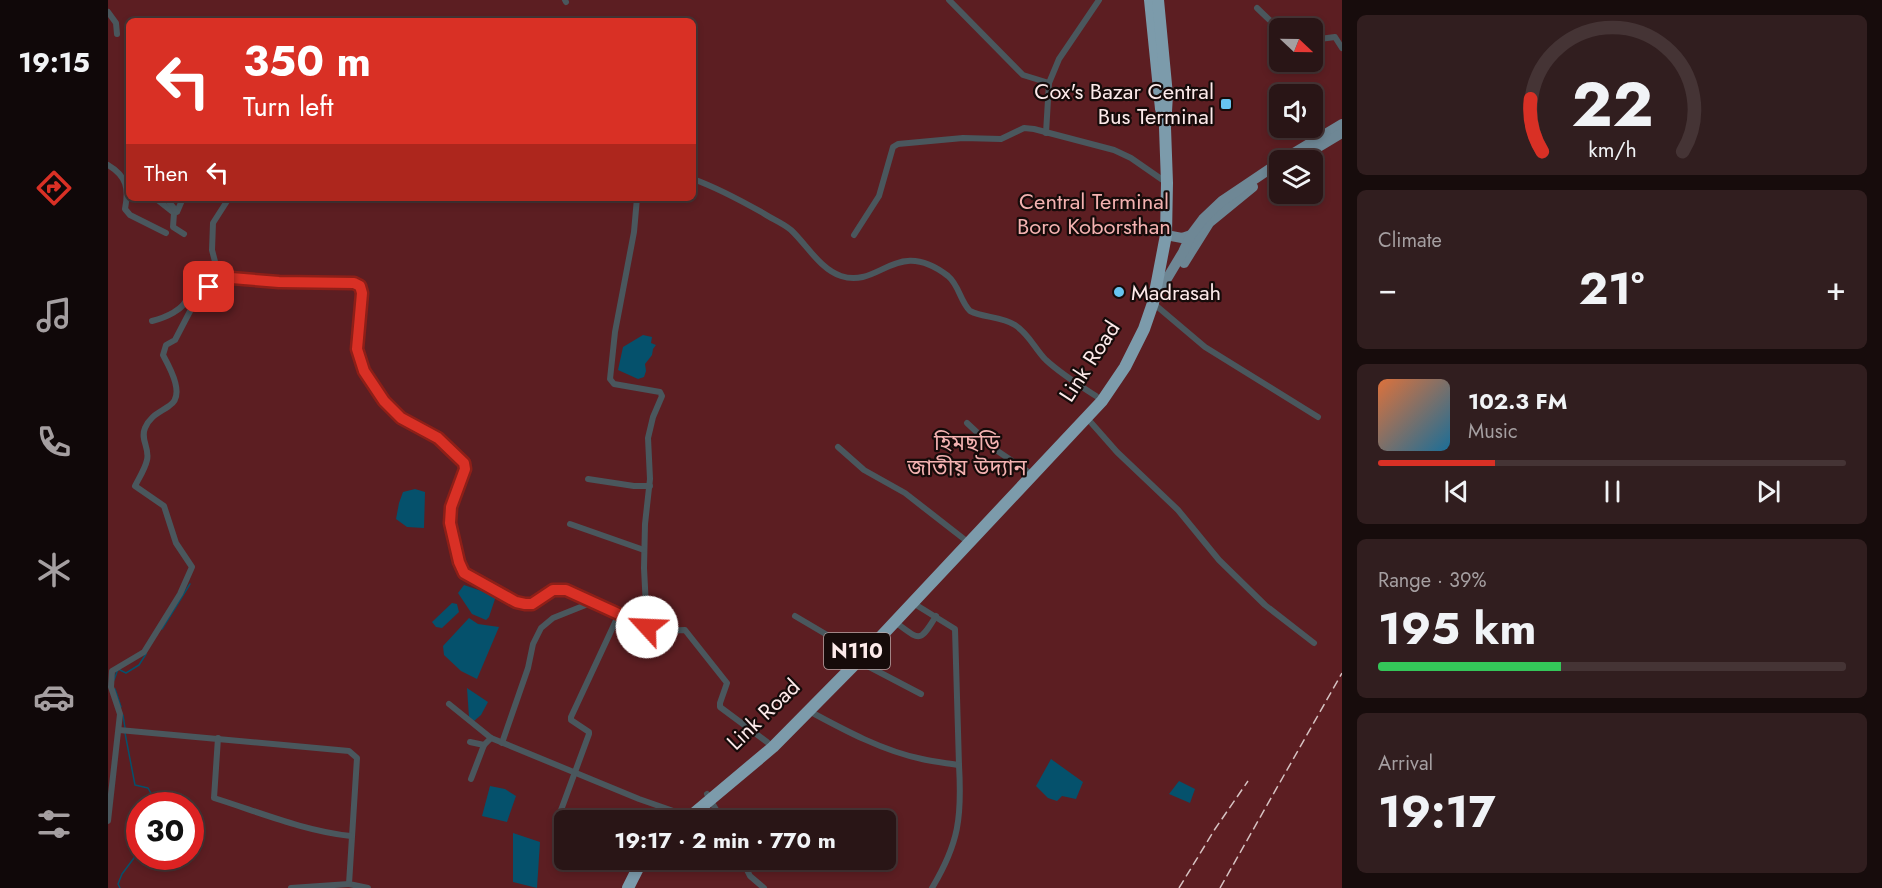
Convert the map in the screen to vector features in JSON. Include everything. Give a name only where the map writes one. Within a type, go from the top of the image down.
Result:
[{"type":"highway","name":"N110","points":[[1150,0],[1158,96],[1165,128]]},
{"type":"highway","name":"N110","points":[[1151,307],[1166,235],[1167,95],[1158,0]]},
{"type":"highway","name":"Link Road","points":[[709,796],[913,603],[1096,396],[1118,362],[1136,327],[1151,307]]},
{"type":"highway","name":"Link Road","points":[[691,810],[773,747],[964,539],[1087,418],[1102,401],[1125,367],[1144,329],[1151,307]]},
{"type":"highway","points":[[628,888],[637,870]]},
{"type":"highway","points":[[636,888],[645,870]]},
{"type":"main road","points":[[1299,150],[1342,124]]},
{"type":"main road","points":[[1314,150],[1342,133]]},
{"type":"main road","points":[[1151,307],[1191,235],[1203,219],[1222,201],[1269,169]]},
{"type":"main road","points":[[1151,307],[1162,298],[1209,223],[1269,178]]},
{"type":"main road","points":[[1166,235],[1182,238],[1191,235]]},
{"type":"street","points":[[949,0],[1023,75],[1049,83]]},
{"type":"street","points":[[1046,133],[1049,83],[1059,59],[1100,0]]},
{"type":"street","points":[[1257,8],[1269,19]]},
{"type":"street","points":[[108,12],[116,23],[117,34]]},
{"type":"street","points":[[1323,39],[1335,37],[1342,48]]},
{"type":"street","points":[[854,235],[879,196],[893,147],[902,144],[963,138],[1001,139],[1024,128],[1114,150],[1131,158],[1167,183]]},
{"type":"street","points":[[108,165],[122,177],[126,185]]},
{"type":"street","points":[[696,180],[729,194],[789,229],[827,269],[837,275],[858,279],[894,263],[915,260],[925,263],[948,276],[970,311],[1014,324],[1023,331],[1045,359],[1096,396]]},
{"type":"street","points":[[127,201],[125,209],[130,215],[166,233]]},
{"type":"street","points":[[159,201],[174,213],[173,227],[184,234]]},
{"type":"street","points":[[168,201],[177,212],[182,201]]},
{"type":"street","points":[[219,277],[212,250],[213,223],[228,201]]},
{"type":"street","points":[[637,201],[634,232],[615,332],[610,379],[614,384],[662,393],[648,438],[650,486],[644,550],[647,627]]},
{"type":"street","points":[[108,821],[120,714],[111,687],[112,671],[144,652],[180,594],[192,567],[177,543],[164,506],[135,486],[147,460],[147,451],[142,437],[153,415],[172,405],[177,393],[172,372],[163,355],[166,345],[175,340],[199,294],[219,277],[279,282],[354,283],[360,286],[362,293],[357,349],[364,371],[384,401],[401,418],[438,438],[464,463],[465,469],[451,507],[450,523],[459,562],[464,573],[516,602],[532,604],[553,590],[559,589],[660,632],[680,630],[689,634],[728,682],[720,707],[767,742]]},
{"type":"street","points":[[152,321],[165,318],[187,301],[188,296]]},
{"type":"street","points":[[1151,307],[1206,347],[1318,417]]},
{"type":"street","points":[[1087,418],[1117,452],[1178,510],[1219,560],[1265,605],[1314,643]]},
{"type":"street","points":[[967,423],[996,450],[1030,472]]},
{"type":"street","points":[[838,447],[864,470],[905,493],[964,539]]},
{"type":"street","points":[[588,479],[650,486]]},
{"type":"street","points":[[570,524],[644,550]]},
{"type":"street","points":[[502,743],[528,668],[533,644],[541,628],[553,618],[594,602]]},
{"type":"street","points":[[913,603],[953,626],[956,633],[959,810],[955,840],[948,861],[932,888]]},
{"type":"street","points":[[561,810],[589,734],[571,720],[571,717],[619,614]]},
{"type":"street","points":[[795,616],[857,657],[921,694]]},
{"type":"street","points":[[895,622],[920,637],[924,636],[936,616]]},
{"type":"street","points":[[448,704],[491,738],[663,810]]},
{"type":"street","points":[[808,710],[849,731],[907,755],[922,760],[959,765]]},
{"type":"street","points":[[119,730],[349,751],[357,758],[349,884]]},
{"type":"street","points":[[218,738],[214,798],[305,828],[328,834],[351,836]]},
{"type":"street","points":[[471,778],[484,745],[491,738]]},
{"type":"street","points":[[470,742],[484,745]]},
{"type":"street","points":[[709,796],[717,810]]},
{"type":"street","points":[[747,870],[750,876],[764,888]]},
{"type":"street","points":[[291,888],[349,884],[368,888]]},
{"type":"green space","name":"হিমছড়ি জাতীয় উদ্যান","points":[[108,0],[1342,0],[1342,888],[108,888]]},
{"type":"water","points":[[643,335],[652,337],[651,343],[656,345],[645,364],[644,377],[638,379],[618,370],[623,347]]},
{"type":"water","points":[[415,489],[425,492],[424,528],[407,527],[396,519],[403,492]]},
{"type":"water","points":[[464,585],[496,596],[486,620],[472,614],[458,593]]},
{"type":"water","points":[[452,603],[457,604],[459,612],[442,628],[436,627],[432,622]]},
{"type":"water","points":[[469,618],[478,624],[499,627],[477,679],[461,671],[444,655],[443,646]]},
{"type":"water","points":[[467,688],[488,702],[481,715],[474,721],[469,717]]},
{"type":"water","points":[[1051,759],[1083,782],[1076,799],[1062,796],[1057,801],[1048,798],[1036,786]]},
{"type":"water","points":[[1179,781],[1195,789],[1190,803],[1169,794]]},
{"type":"water","points":[[490,786],[505,789],[516,796],[507,822],[482,816]]},
{"type":"water","points":[[513,833],[540,842],[537,888],[513,882]]},
{"type":"waterway","points":[[162,629],[190,584]]},
{"type":"waterway","points":[[114,680],[118,669],[126,673],[139,665],[146,654]]},
{"type":"waterway","points":[[115,689],[121,707]]},
{"type":"waterway","points":[[123,715],[125,728]]},
{"type":"waterway","points":[[125,733],[135,785],[148,788],[150,792]]},
{"type":"waterway","points":[[120,888],[118,884],[126,869]]},
{"type":"railway","points":[[1220,888],[1342,673]]},
{"type":"railway","points":[[1179,888],[1248,781]]},
{"type":"place","name":"Cox's Bazar Central Bus Terminal","points":[[1226,104]]},
{"type":"place","name":"Madrasah","points":[[1119,292]]},
{"type":"route","points":[[209,287],[219,277],[279,282],[354,283],[360,286],[362,293],[357,349],[364,371],[384,401],[401,418],[438,438],[464,463],[465,469],[451,507],[450,523],[459,562],[464,573],[516,602],[532,604],[553,590],[566,590],[647,627]]},
{"type":"park label","name":"Central Terminal Boro Koborsthan","points":[[1094,214]]}]
